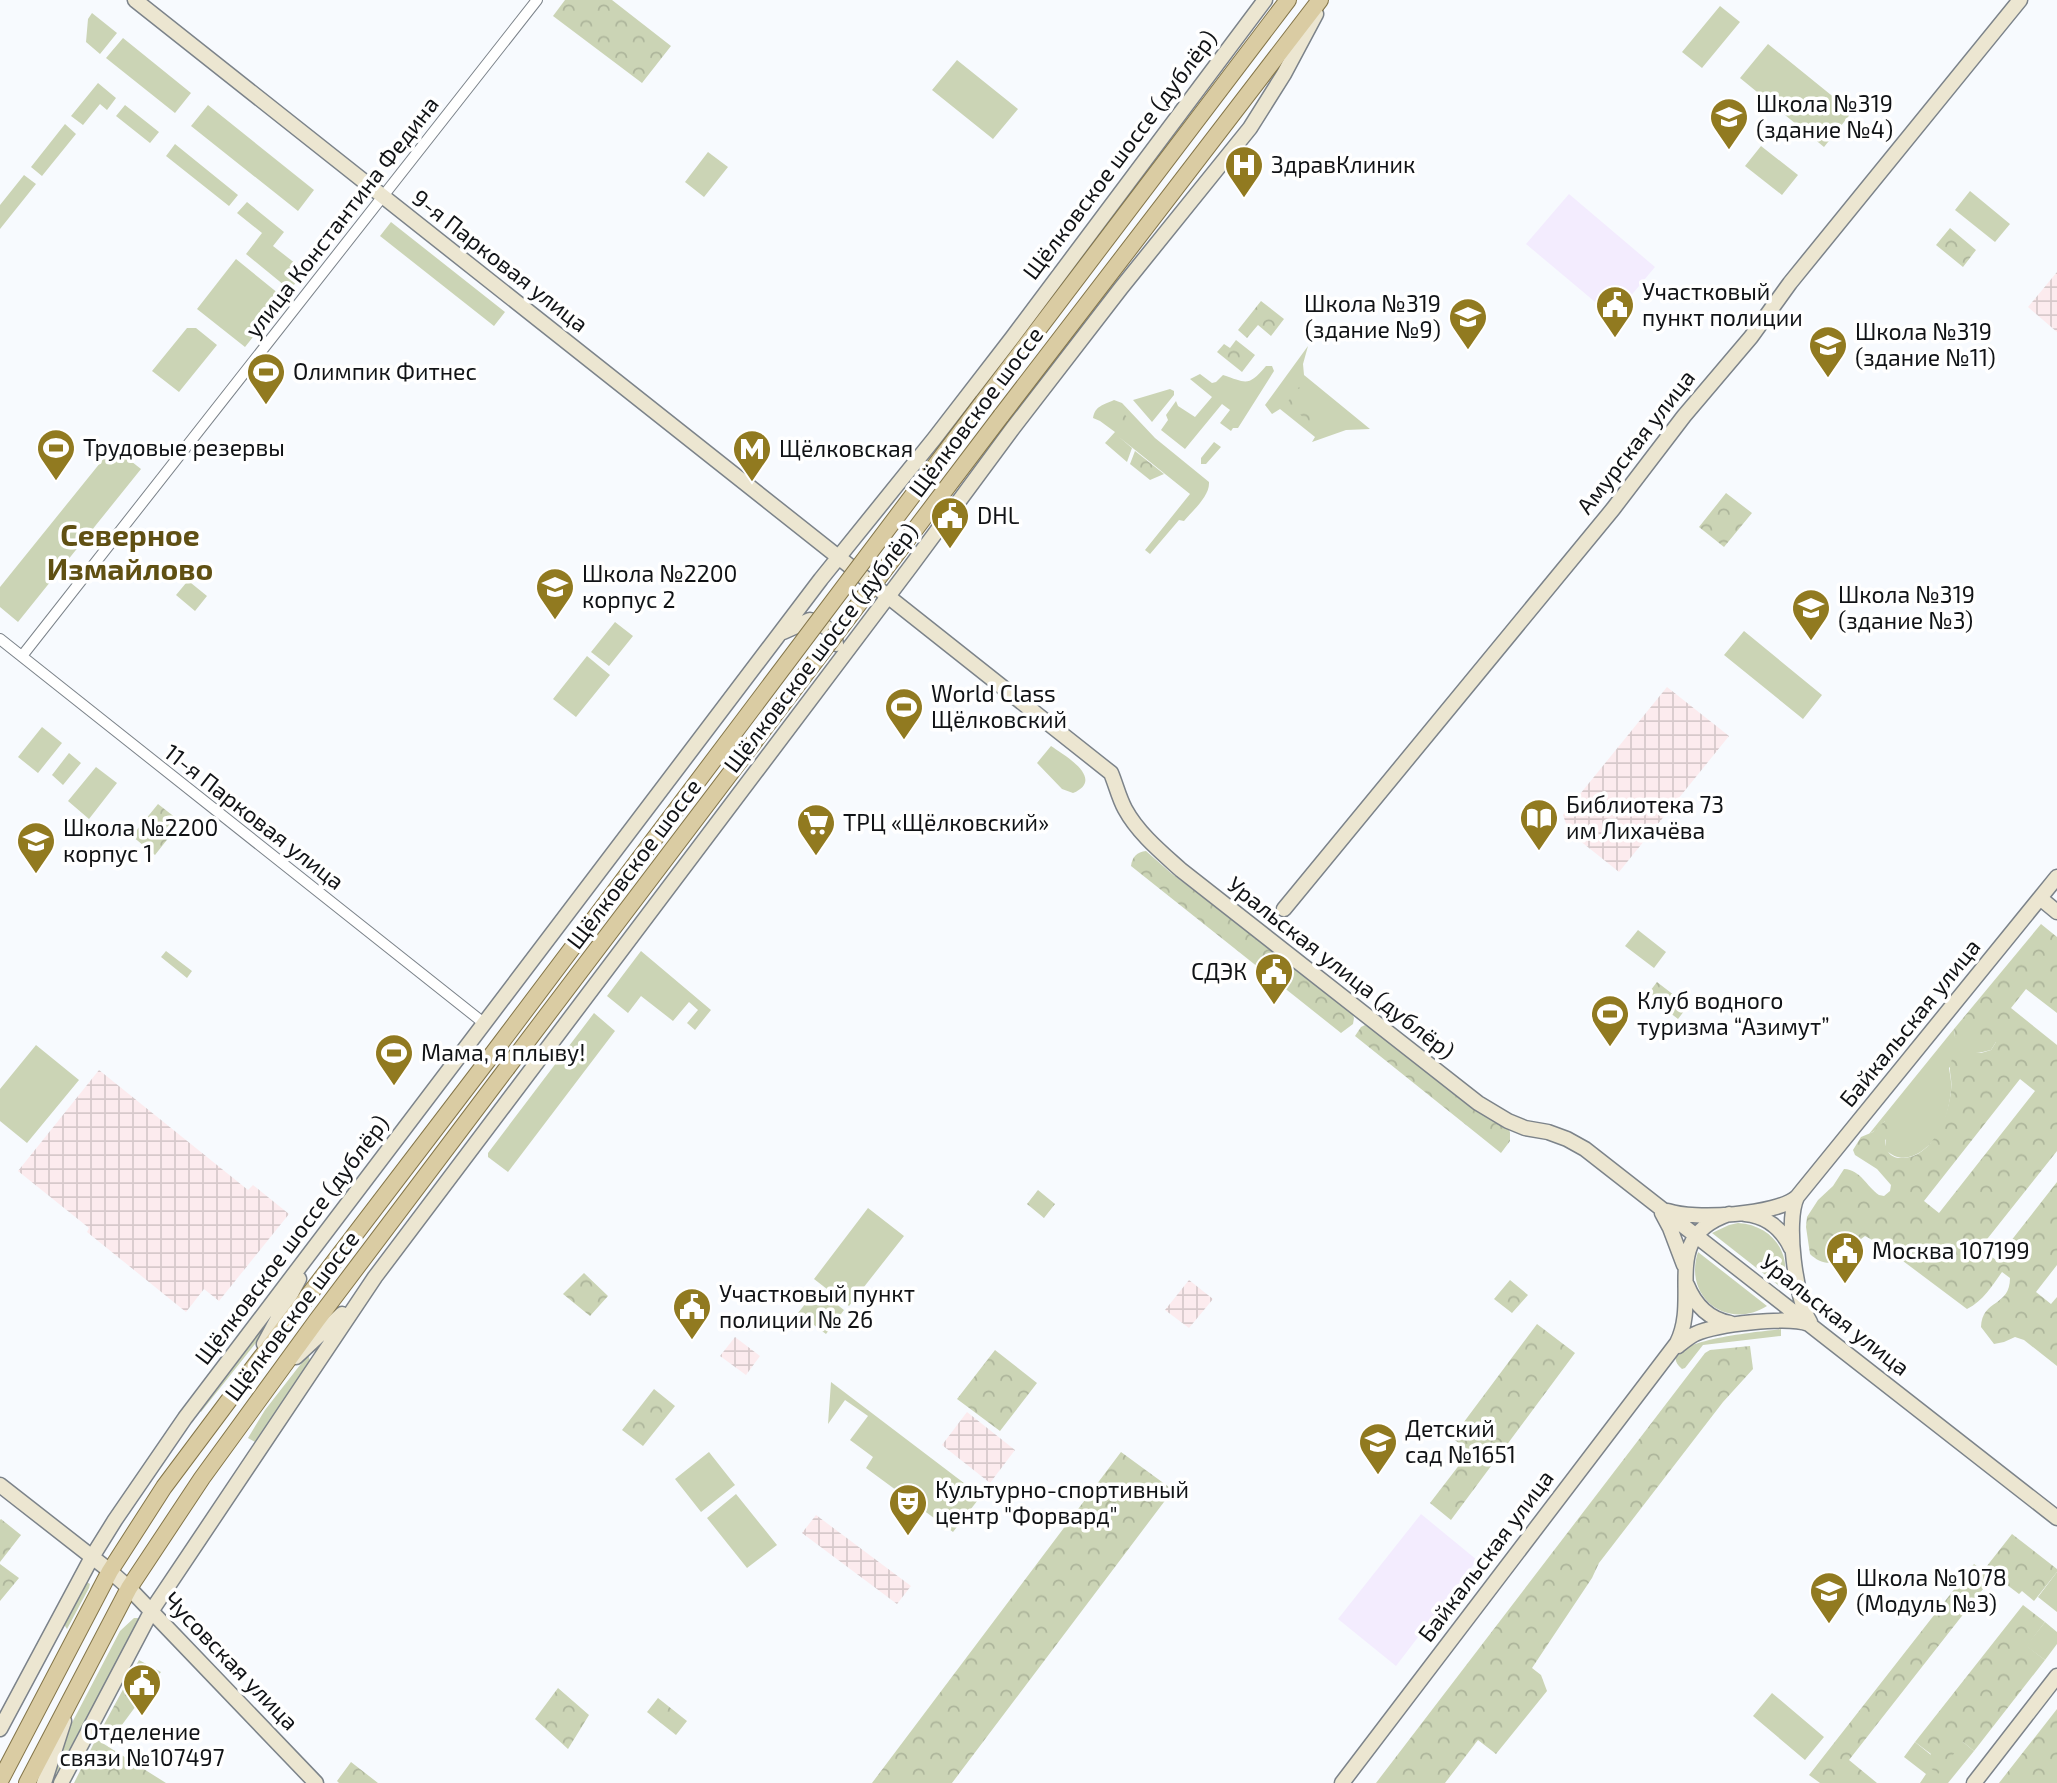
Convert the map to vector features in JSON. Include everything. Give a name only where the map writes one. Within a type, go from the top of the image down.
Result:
[{"type":"main road","name":"9-я Парковая улица","points":[[135,0],[838,558]]},
{"type":"main road","name":"Щёлковское шоссе (дублёр)","points":[[0,1728],[92,1557],[185,1418],[838,558],[934,439],[1265,0]]},
{"type":"main road","name":"Щёлковское шоссе","points":[[0,1781],[110,1571],[164,1488],[1288,0]]},
{"type":"main road","name":"Щёлковское шоссе (дублёр)","points":[[61,1783],[152,1610],[375,1277],[1047,384],[1250,128],[1284,74],[1322,0]]},
{"type":"main road","name":"Щёлковское шоссе","points":[[27,1783],[129,1588],[214,1460],[1001,416],[1322,0]]},
{"type":"main road","name":"Амурская улица","points":[[1284,909],[1604,520],[1684,416],[1751,337],[1790,282],[2020,0]]},
{"type":"main road","points":[[1139,167],[1246,55]]},
{"type":"main road","points":[[838,558],[887,597]]},
{"type":"main road","name":"Уральская улица (дублёр)","points":[[887,597],[1111,773],[1124,808],[1136,826],[1181,870],[1478,1103],[1517,1125],[1567,1139],[1585,1149]]},
{"type":"main road","points":[[780,634],[810,620],[822,624],[836,639],[832,669]]},
{"type":"main road","name":"Байкальская улица","points":[[1797,1197],[2057,877]]},
{"type":"main road","points":[[2040,898],[2057,912]]},
{"type":"main road","name":"Уральская улица","points":[[1585,1149],[2057,1518]]},
{"type":"main road","points":[[1667,1358],[1682,1334],[1686,1255],[1696,1236],[1706,1225],[1717,1219],[1784,1205],[1797,1197]]},
{"type":"main road","points":[[1667,1358],[1696,1333],[1760,1320],[1783,1303],[1795,1276],[1792,1212],[1797,1197]]},
{"type":"main road","points":[[1654,1204],[1679,1214],[1751,1215],[1771,1223],[1787,1239],[1794,1257],[1804,1310],[1813,1326]]},
{"type":"main road","points":[[1654,1204],[1665,1217],[1693,1298],[1701,1308],[1712,1316],[1741,1324],[1795,1321],[1813,1326]]},
{"type":"main road","points":[[247,1376],[316,1247]]},
{"type":"main road","points":[[268,1386],[300,1352],[337,1320],[375,1277]]},
{"type":"main road","name":"Байкальская улица","points":[[1342,1783],[1667,1358]]},
{"type":"main road","name":"Чусовская улица","points":[[0,1485],[129,1588],[316,1783]]},
{"type":"main road","points":[[1974,1783],[2057,1676]]},
{"type":"main road","points":[[44,1783],[72,1695]]},
{"type":"main road","points":[[0,1773],[12,1758]]},
{"type":"street","name":"улица Константина Федина","points":[[22,656],[537,0]]},
{"type":"street","name":"11-я Парковая улица","points":[[0,639],[485,1024]]},
{"type":"shaded area","points":[[1569,194],[1655,267],[1613,317],[1526,244]]},
{"type":"shaded area","points":[[2057,272],[2057,332],[2028,307]]},
{"type":"shaded area","points":[[1667,687],[1729,736],[1619,872],[1569,832],[1563,815]]},
{"type":"shaded area","points":[[99,1070],[248,1190],[253,1185],[289,1214],[219,1301],[204,1289],[186,1312],[87,1232],[89,1228],[18,1171]]},
{"type":"shaded area","points":[[1189,1280],[1213,1299],[1189,1328],[1165,1310]]},
{"type":"shaded area","points":[[735,1337],[760,1356],[746,1375],[720,1356]]},
{"type":"shaded area","points":[[967,1412],[1015,1450],[990,1483],[942,1445]]},
{"type":"shaded area","points":[[1421,1514],[1477,1560],[1396,1666],[1338,1619]]},
{"type":"shaded area","points":[[816,1515],[911,1586],[897,1604],[802,1533]]},
{"type":"green space","points":[[565,0],[612,0],[671,46],[642,83],[553,16]]},
{"type":"green space","points":[[1720,6],[1740,22],[1702,68],[1682,52]]},
{"type":"green space","points":[[92,13],[117,33],[100,54],[86,42],[88,19]]},
{"type":"green space","points":[[123,38],[191,93],[175,113],[106,58]]},
{"type":"green space","points":[[1768,44],[1852,112],[1824,147],[1740,78]]},
{"type":"green space","points":[[957,60],[1018,109],[993,139],[932,90]]},
{"type":"green space","points":[[98,83],[116,98],[107,110],[100,104],[83,125],[71,116]]},
{"type":"green space","points":[[125,105],[159,132],[150,143],[116,116]]},
{"type":"green space","points":[[208,105],[314,190],[298,211],[191,126]]},
{"type":"green space","points":[[65,124],[76,134],[42,176],[31,167]]},
{"type":"green space","points":[[175,144],[238,195],[229,206],[166,156]]},
{"type":"green space","points":[[1761,146],[1798,175],[1782,195],[1745,166]]},
{"type":"green space","points":[[708,152],[728,167],[704,197],[685,182]]},
{"type":"green space","points":[[24,175],[36,184],[0,229],[0,205]]},
{"type":"green space","points":[[1970,191],[2010,224],[1995,242],[1955,210]]},
{"type":"green space","points":[[247,202],[284,232],[273,246],[305,271],[290,290],[246,254],[262,233],[237,213]]},
{"type":"green space","points":[[391,222],[505,312],[494,326],[380,236]]},
{"type":"green space","points":[[1950,228],[1976,250],[1963,267],[1936,245]]},
{"type":"green space","points":[[236,259],[284,298],[245,347],[197,309]]},
{"type":"green space","points":[[1261,301],[1284,319],[1271,336],[1258,325],[1247,338],[1238,330]]},
{"type":"green space","points":[[187,328],[196,328],[217,345],[179,392],[152,371]]},
{"type":"green space","points":[[1236,340],[1255,355],[1242,372],[1217,352],[1224,344],[1230,348]]},
{"type":"green space","points":[[1308,346],[1303,364],[1304,375],[1370,429],[1346,430],[1312,442],[1315,437],[1280,409],[1272,414],[1265,405]]},
{"type":"green space","points":[[1266,366],[1272,366],[1274,371],[1238,428],[1231,431],[1220,423],[1230,410],[1222,404],[1185,449],[1161,430],[1168,420],[1166,415],[1176,401],[1178,406],[1195,417],[1212,397],[1190,379],[1200,374],[1212,383],[1223,375],[1247,381]]},
{"type":"green space","points":[[1299,387],[1312,397],[1308,403],[1319,410],[1310,422],[1286,404]]},
{"type":"green space","points":[[1170,389],[1174,391],[1174,395],[1152,422],[1133,400]]},
{"type":"green space","points":[[1114,400],[1122,403],[1155,438],[1209,482],[1207,492],[1200,503],[1184,521],[1179,520],[1150,554],[1145,550],[1190,494],[1119,437],[1132,448],[1127,462],[1105,443],[1115,432],[1093,418],[1098,408]]},
{"type":"green space","points":[[1112,406],[1120,407],[1132,425],[1129,433],[1120,431],[1122,420],[1116,415],[1101,417],[1101,411]]},
{"type":"green space","points":[[1214,442],[1221,447],[1206,464],[1201,464],[1201,458]]},
{"type":"green space","points":[[113,447],[141,469],[18,622],[0,607],[0,587]]},
{"type":"green space","points":[[1135,451],[1164,474],[1150,480],[1130,464]]},
{"type":"green space","points":[[1726,493],[1752,513],[1724,547],[1699,527]]},
{"type":"green space","points":[[186,583],[191,583],[207,596],[195,611],[176,595]]},
{"type":"green space","points":[[615,622],[633,636],[609,666],[591,652]]},
{"type":"green space","points":[[1744,631],[1822,695],[1803,719],[1724,655]]},
{"type":"green space","points":[[587,656],[610,675],[576,717],[553,699]]},
{"type":"green space","points":[[42,727],[62,743],[38,773],[18,757]]},
{"type":"green space","points":[[1051,746],[1072,761],[1084,774],[1082,787],[1073,793],[1062,789],[1037,763]]},
{"type":"green space","points":[[69,753],[81,763],[63,785],[52,775]]},
{"type":"green space","points":[[96,767],[117,783],[89,819],[68,801]]},
{"type":"green space","points":[[158,804],[181,822],[155,855],[132,836]]},
{"type":"green space","points":[[1146,851],[1351,1010],[1353,1024],[1341,1033],[1131,866],[1140,852]]},
{"type":"green space","points":[[2041,924],[2057,937],[2057,1013],[2026,989],[2011,1008],[2057,1045],[2057,1151],[1980,1248],[1996,1260],[2057,1182],[2057,1265],[2036,1292],[2051,1304],[2057,1297],[2057,1366],[2024,1340],[2015,1337],[1994,1344],[1981,1327],[1986,1312],[2006,1294],[2009,1287],[2010,1278],[2002,1272],[1991,1288],[1967,1309],[1883,1246],[1865,1236],[1857,1248],[1846,1240],[1841,1242],[1843,1257],[1835,1262],[1822,1262],[1810,1254],[1807,1217],[1844,1169],[1855,1172],[1879,1195],[1884,1196],[1890,1191],[1891,1185],[1877,1169],[1855,1155],[1853,1150],[1861,1137],[1873,1132],[1885,1121],[1892,1121],[1892,1133],[1885,1140],[1891,1155],[1901,1158],[1922,1151],[1937,1134],[1947,1112],[1952,1059],[1970,1051],[1981,1053],[1991,1050],[1996,1042],[1964,1043],[1955,1037],[1954,1029]],"holes":[[[2020,1079],[2035,1091],[1939,1213],[1924,1201]]]},
{"type":"green space","points":[[1638,930],[1666,952],[1654,968],[1625,946]]},
{"type":"green space","points":[[166,951],[192,971],[187,978],[161,957]]},
{"type":"green space","points":[[641,951],[711,1010],[695,1030],[687,1023],[698,1010],[689,1002],[673,1021],[641,996],[628,1013],[607,996]]},
{"type":"green space","points":[[1657,982],[1688,1006],[1678,1019],[1647,995]]},
{"type":"green space","points":[[594,1013],[615,1031],[508,1172],[488,1157],[488,1153]]},
{"type":"green space","points":[[1365,1025],[1507,1127],[1510,1141],[1501,1153],[1355,1036]]},
{"type":"green space","points":[[1954,1029],[1955,1037],[1996,1042],[1991,1050],[1965,1054],[1949,1068],[1951,1087],[1948,1108],[1942,1127],[1931,1143],[1913,1156],[1906,1158],[1893,1155],[1886,1150],[1885,1121],[1869,1134]]},
{"type":"green space","points":[[36,1045],[79,1080],[27,1143],[0,1121],[0,1089]]},
{"type":"green space","points":[[1038,1190],[1055,1204],[1044,1218],[1027,1204]]},
{"type":"green space","points":[[868,1208],[904,1236],[849,1306],[814,1279]]},
{"type":"green space","points":[[1738,1223],[1761,1229],[1778,1244],[1785,1264],[1782,1288],[1712,1233]]},
{"type":"green space","points":[[1698,1252],[1767,1306],[1752,1313],[1737,1314],[1724,1312],[1712,1305],[1697,1283],[1695,1268]]},
{"type":"green space","points":[[584,1273],[608,1296],[590,1316],[563,1294]]},
{"type":"green space","points":[[1510,1280],[1528,1295],[1512,1313],[1494,1299]]},
{"type":"green space","points":[[817,1289],[844,1310],[826,1334],[798,1313]]},
{"type":"green space","points":[[278,1307],[270,1325],[201,1412],[199,1408]]},
{"type":"green space","points":[[1537,1324],[1575,1353],[1451,1520],[1430,1503],[1470,1451],[1452,1438]]},
{"type":"green space","points":[[1781,1329],[1781,1336],[1703,1345],[1682,1369],[1676,1359],[1681,1351],[1695,1344]]},
{"type":"green space","points":[[1750,1346],[1753,1369],[1723,1402],[1599,1563],[1592,1578],[1532,1668],[1541,1675],[1547,1691],[1496,1754],[1478,1740],[1445,1783],[1376,1783],[1705,1353],[1710,1350]]},
{"type":"green space","points":[[995,1350],[1037,1383],[1000,1431],[957,1399]]},
{"type":"green space","points":[[307,1356],[310,1361],[255,1442],[248,1438],[265,1410]]},
{"type":"green space","points":[[831,1382],[981,1496],[953,1532],[866,1468],[873,1457],[850,1440],[868,1416],[845,1400],[828,1424]]},
{"type":"green space","points":[[654,1389],[675,1406],[643,1446],[622,1430]]},
{"type":"green space","points":[[709,1452],[735,1485],[701,1512],[675,1479]]},
{"type":"green space","points":[[1121,1452],[1173,1490],[952,1783],[872,1783]]},
{"type":"green space","points":[[736,1494],[777,1545],[747,1568],[707,1518]]},
{"type":"green space","points":[[0,1520],[21,1535],[0,1562]]},
{"type":"green space","points":[[2012,1534],[2057,1569],[2034,1601],[2022,1591],[2019,1594],[1994,1575],[1849,1760],[1877,1783],[1820,1783],[1809,1775],[1974,1564],[1983,1571]]},
{"type":"green space","points":[[0,1564],[19,1578],[0,1601]]},
{"type":"green space","points":[[2057,1572],[2057,1612],[2038,1597]]},
{"type":"green space","points":[[82,1584],[90,1584],[89,1588],[67,1629],[63,1623]]},
{"type":"green space","points":[[2023,1605],[2045,1622],[2027,1646],[2045,1660],[1974,1751],[1963,1742],[1938,1774],[1924,1763],[1931,1754],[1915,1742]]},
{"type":"green space","points":[[134,1618],[138,1618],[138,1622],[54,1778],[64,1738],[120,1631]]},
{"type":"green space","points":[[2045,1622],[2057,1632],[2057,1644],[2045,1660],[2026,1646]]},
{"type":"green space","points":[[139,1660],[161,1672],[113,1737],[101,1730]]},
{"type":"green space","points":[[558,1688],[589,1715],[568,1749],[535,1719]]},
{"type":"green space","points":[[1772,1693],[1824,1737],[1805,1760],[1753,1716]]},
{"type":"green space","points":[[658,1698],[687,1721],[676,1735],[647,1712]]},
{"type":"green space","points":[[2057,1709],[2057,1783],[1999,1783]]},
{"type":"green space","points":[[96,1739],[166,1783],[74,1783]]},
{"type":"green space","points":[[1915,1742],[1931,1755],[1963,1742],[1974,1751],[1948,1783],[1920,1783],[1926,1774],[1904,1757]]},
{"type":"green space","points":[[351,1762],[378,1783],[339,1783],[337,1781]]},
{"type":"place","name":"Школа №319 (здание №4)","points":[[1729,151]]},
{"type":"place","name":"ЗдравКлиник","points":[[1244,199]]},
{"type":"place","name":"Участковый пункт полиции","points":[[1615,339]]},
{"type":"place","name":"Школа №319 (здание №9)","points":[[1468,351]]},
{"type":"place","name":"Школа №319 (здание №11)","points":[[1828,379]]},
{"type":"place","name":"Олимпик Фитнес","points":[[266,406]]},
{"type":"place","name":"Трудовые резервы","points":[[56,482]]},
{"type":"place","name":"Щёлковская","points":[[752,483]]},
{"type":"place","name":"DHL","points":[[950,550]]},
{"type":"place","name":"Школа №2200 корпус 2","points":[[555,621]]},
{"type":"place","name":"Школа №319 (здание №3)","points":[[1811,642]]},
{"type":"place","name":"World Class Щёлковский","points":[[904,741]]},
{"type":"place","name":"Библиотека 73 им Лихачёва","points":[[1539,852]]},
{"type":"place","name":"ТРЦ «Щёлковский»","points":[[816,857]]},
{"type":"place","name":"Школа №2200 корпус 1","points":[[36,875]]},
{"type":"place","name":"СДЭК","points":[[1274,1006]]},
{"type":"place","name":"Клуб водного туризма “Азимут”","points":[[1610,1048]]},
{"type":"place","name":"Мама, я плыву!","points":[[394,1087]]},
{"type":"place","name":"Москва 107199","points":[[1845,1285]]},
{"type":"place","name":"Участковый пункт полиции № 26","points":[[692,1341]]},
{"type":"place","name":"Детский сад №1651","points":[[1378,1476]]},
{"type":"place","name":"Культурно-спортивный центр \"Форвард\"","points":[[908,1537]]},
{"type":"place","name":"Школа №1078 (Модуль №3)","points":[[1829,1625]]},
{"type":"place","name":"Отделение связи №107497","points":[[142,1717]]},
{"type":"district","name":"Северное Измайлово","points":[[130,553]]}]
